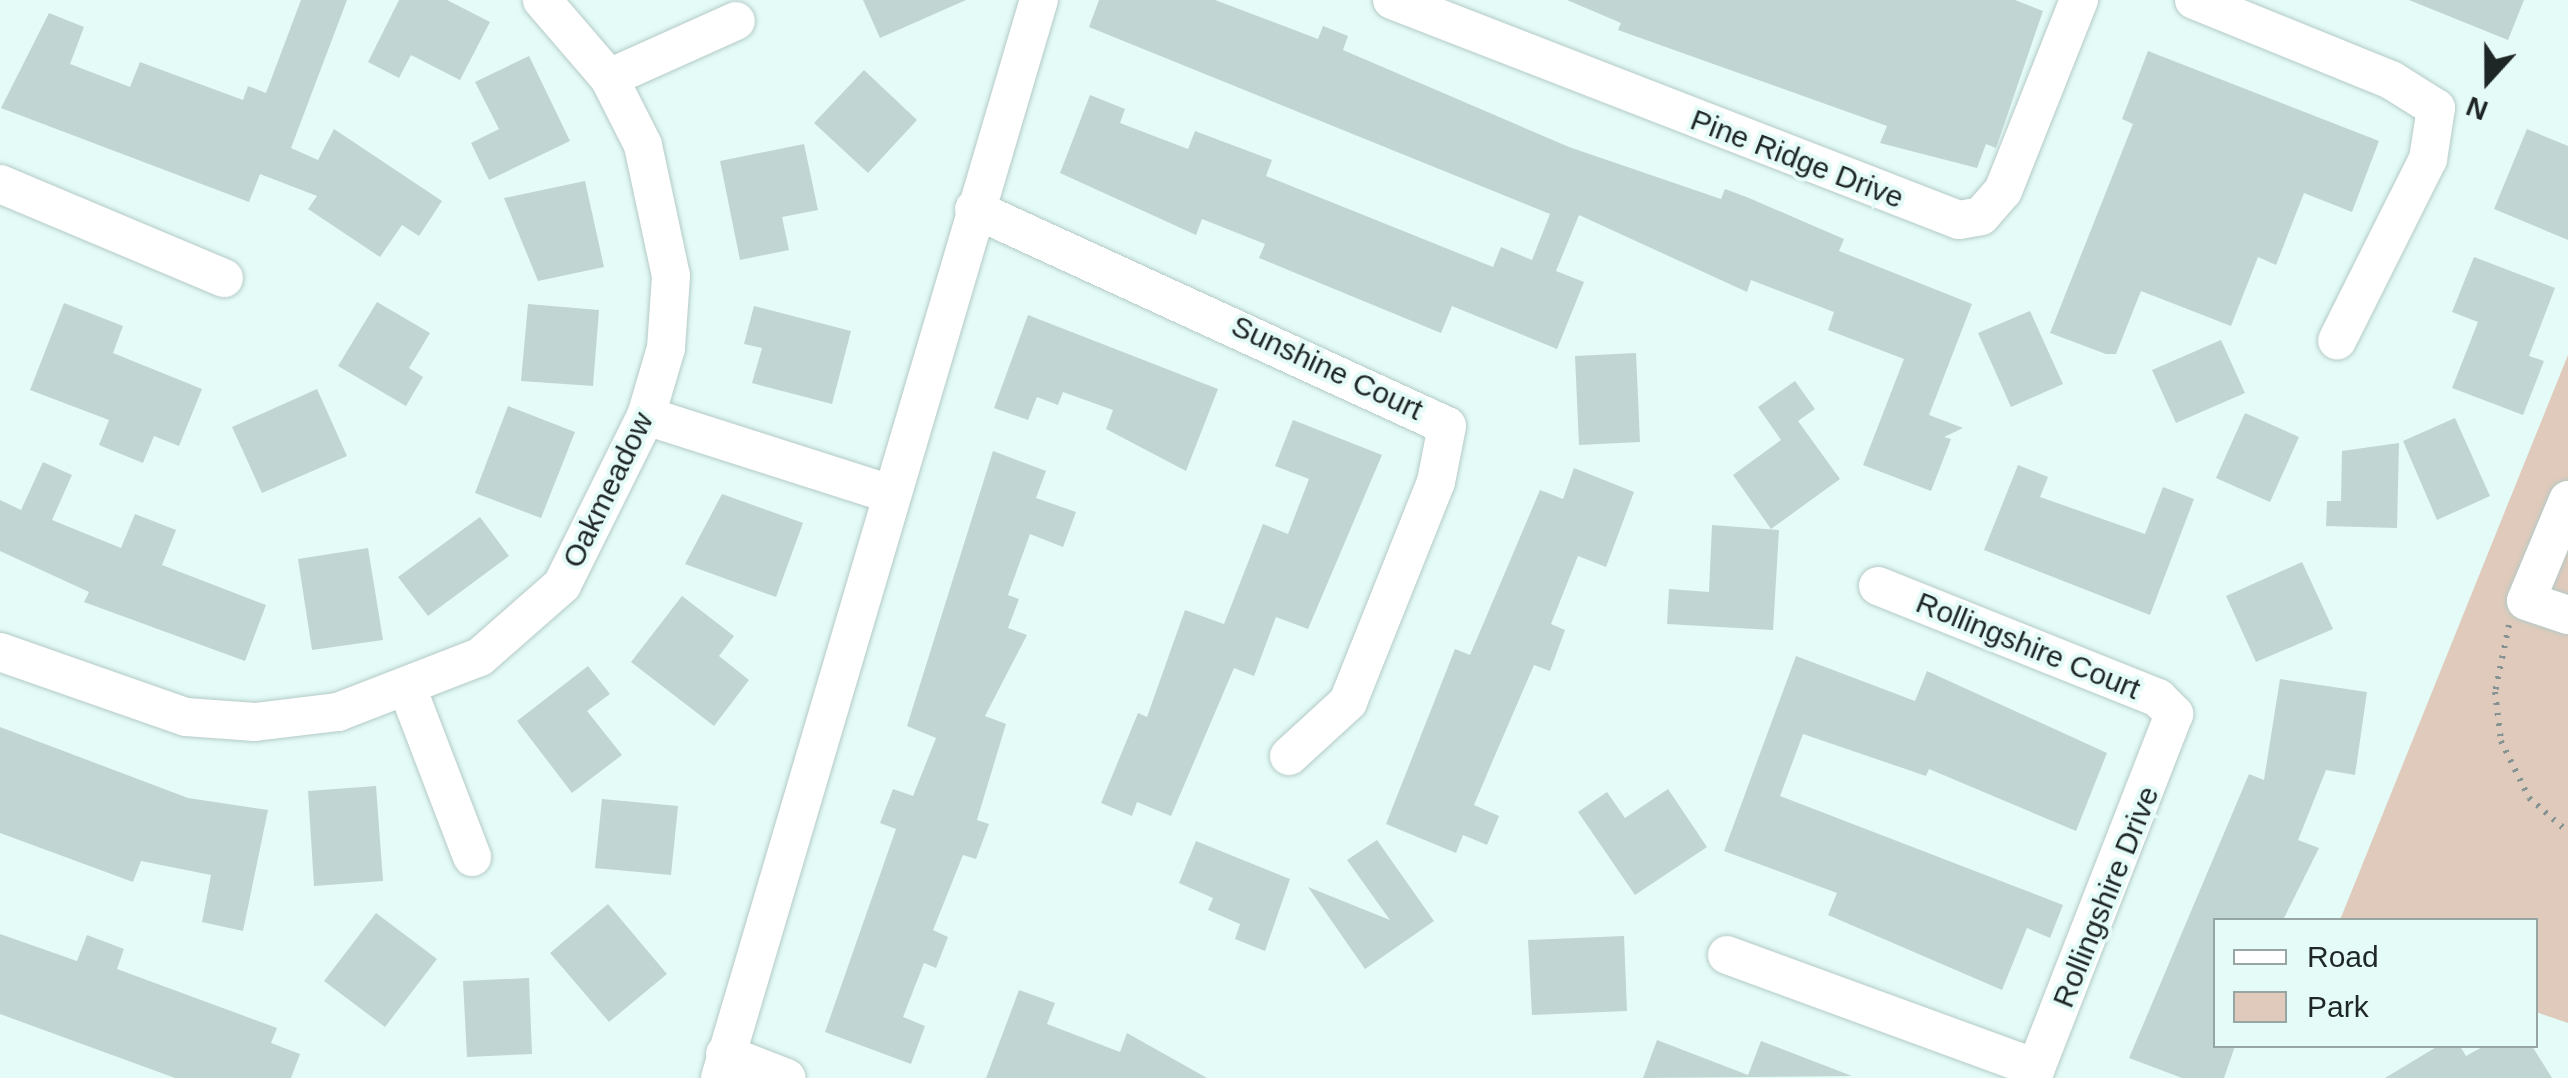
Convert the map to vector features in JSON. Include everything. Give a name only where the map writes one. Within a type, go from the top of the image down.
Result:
[{"type":"street","name":"Oakmeadow","points":[[0,652],[186,717],[255,722],[338,712],[408,690],[521,630],[562,585],[646,416],[666,348],[671,276],[657,187],[608,78],[542,0]]},
{"type":"street","points":[[787,1078],[723,1066],[1039,0]]},
{"type":"street","name":"Pine Ridge Drive","points":[[1392,0],[1959,220],[1982,216],[2003,191],[2079,0]]},
{"type":"street","points":[[2194,0],[2391,80],[2436,108],[2428,159],[2337,340]]},
{"type":"street","points":[[608,78],[736,21]]},
{"type":"street","points":[[0,184],[224,278]]},
{"type":"street","name":"Sunshine Court","points":[[974,209],[1447,426],[1436,482],[1348,702],[1289,756]]},
{"type":"street","points":[[646,416],[890,494]]},
{"type":"street","points":[[2568,500],[2526,601],[2568,615]]},
{"type":"street","name":"Rollingshire Court","points":[[1878,586],[2158,698],[2174,714]]},
{"type":"street","points":[[408,690],[472,857]]},
{"type":"street","name":"Rollingshire Drive","points":[[2034,1073],[2174,714]]},
{"type":"street","points":[[1728,955],[2034,1073]]},
{"type":"path","points":[[2508,628],[2494,692],[2501,742],[2530,798],[2568,832]]},
{"type":"green space","points":[[2568,355],[2568,1023],[2538,1013],[2538,918],[2341,918]]},
{"type":"building","points":[[301,0],[347,0],[291,148],[318,160],[334,129],[442,201],[419,236],[402,225],[380,257],[308,209],[317,196],[260,174],[249,202],[1,108],[49,13],[84,27],[70,64],[130,87],[140,62],[243,100],[248,86],[266,93]]},
{"type":"building","points":[[399,0],[447,0],[490,22],[460,80],[411,55],[399,78],[368,62]]},
{"type":"building","points":[[863,0],[966,0],[880,38]]},
{"type":"building","points":[[1099,0],[1215,0],[1318,39],[1323,26],[1348,36],[1343,50],[1569,147],[1721,199],[1725,189],[1749,198],[1844,239],[1839,251],[1972,304],[1929,415],[1963,428],[1944,437],[1951,439],[1931,491],[1863,465],[1904,359],[1828,330],[1834,312],[1751,280],[1747,292],[1579,215],[1556,271],[1584,282],[1557,349],[1452,306],[1441,333],[1259,258],[1265,244],[1202,219],[1196,235],[1060,173],[1090,95],[1125,109],[1120,123],[1188,149],[1195,131],[1272,160],[1266,176],[1493,267],[1501,247],[1532,260],[1550,214],[1089,27]]},
{"type":"building","points":[[1567,0],[2015,0],[2043,11],[1996,148],[1986,144],[1977,168],[1880,143],[1887,126],[1618,30],[1621,23]]},
{"type":"building","points":[[2409,0],[2524,0],[2508,40]]},
{"type":"building","points":[[2148,51],[2379,141],[2352,212],[2304,193],[2276,265],[2258,257],[2231,326],[2141,291],[2116,354],[2106,354],[2050,333],[2133,124],[2122,119]]},
{"type":"building","points":[[529,56],[570,141],[489,180],[471,143],[499,129],[475,82]]},
{"type":"building","points":[[864,70],[917,120],[868,173],[814,123]]},
{"type":"building","points":[[2527,129],[2568,146],[2568,240],[2494,209]]},
{"type":"building","points":[[804,144],[818,210],[782,217],[789,250],[740,260],[720,161]]},
{"type":"building","points":[[585,181],[604,267],[538,281],[504,198]]},
{"type":"building","points":[[2474,257],[2555,288],[2529,356],[2544,361],[2523,415],[2452,388],[2478,322],[2452,312]]},
{"type":"building","points":[[377,302],[430,333],[409,368],[423,377],[406,406],[338,366]]},
{"type":"building","points":[[64,303],[123,326],[113,353],[202,389],[179,446],[154,436],[143,463],[99,445],[109,420],[30,390]]},
{"type":"building","points":[[528,304],[599,310],[593,386],[521,381]]},
{"type":"building","points":[[754,306],[851,331],[832,404],[752,383],[762,348],[744,344]]},
{"type":"building","points":[[2030,311],[2063,384],[2011,407],[1978,333]]},
{"type":"building","points":[[1028,315],[1218,389],[1186,471],[1106,429],[1113,410],[1063,392],[1058,405],[1037,397],[1028,420],[994,408]]},
{"type":"building","points":[[2221,340],[2245,393],[2176,423],[2152,370]]},
{"type":"building","points":[[1636,353],[1640,442],[1579,445],[1575,356]]},
{"type":"building","points":[[1795,381],[1815,409],[1798,421],[1840,479],[1771,529],[1733,475],[1781,440],[1758,407]]},
{"type":"building","points":[[317,389],[347,456],[262,493],[232,427]]},
{"type":"building","points":[[508,406],[575,432],[541,518],[475,493]]},
{"type":"building","points":[[2245,413],[2299,437],[2270,502],[2216,478]]},
{"type":"building","points":[[2455,418],[2490,496],[2437,520],[2403,441]]},
{"type":"building","points":[[1293,420],[1382,455],[1308,629],[1276,617],[1254,676],[1234,668],[1171,816],[1137,802],[1132,816],[1101,803],[1138,713],[1147,717],[1185,610],[1224,624],[1263,524],[1288,534],[1309,479],[1275,466]]},
{"type":"building","points":[[2399,443],[2397,528],[2326,526],[2327,501],[2341,501],[2342,451]]},
{"type":"building","points":[[993,451],[1046,471],[1036,498],[1076,512],[1063,547],[1030,534],[1008,595],[1019,599],[1008,628],[1027,635],[985,716],[1006,724],[977,820],[989,824],[976,859],[963,855],[933,930],[948,937],[936,968],[924,963],[903,1017],[925,1026],[911,1064],[825,1032],[896,829],[880,823],[893,789],[913,796],[936,738],[907,726]]},
{"type":"building","points":[[43,462],[72,475],[52,520],[121,548],[135,514],[176,530],[162,565],[266,605],[245,661],[84,602],[89,592],[0,551],[0,500],[21,510]]},
{"type":"building","points":[[2018,465],[2048,477],[2040,497],[2145,534],[2163,487],[2194,499],[2150,615],[1984,550]]},
{"type":"building","points":[[1574,468],[1634,492],[1606,567],[1578,556],[1551,624],[1565,630],[1550,671],[1534,665],[1474,805],[1499,816],[1487,845],[1463,835],[1456,853],[1386,824],[1455,649],[1470,655],[1540,490],[1563,499]]},
{"type":"building","points":[[722,494],[803,523],[776,597],[685,564]]},
{"type":"building","points":[[480,517],[509,556],[428,616],[398,577]]},
{"type":"building","points":[[1712,525],[1779,530],[1773,630],[1667,624],[1669,589],[1709,592]]},
{"type":"building","points":[[368,548],[383,640],[312,650],[298,559]]},
{"type":"building","points":[[2302,562],[2333,629],[2256,662],[2226,596]]},
{"type":"building","points":[[682,596],[734,636],[719,656],[749,680],[714,726],[631,662]]},
{"type":"building","points":[[1796,656],[1915,701],[1927,671],[2107,753],[2076,831],[1929,769],[1926,776],[1803,734],[1780,796],[2063,905],[2050,938],[2027,928],[2002,990],[1828,915],[1837,893],[1724,851]]},
{"type":"building","points":[[588,666],[610,694],[587,711],[622,755],[572,793],[517,721]]},
{"type":"building","points":[[2280,679],[2367,692],[2355,775],[2326,770],[2298,840],[2319,848],[2284,918],[2213,918],[2213,1048],[2234,1048],[2224,1078],[2182,1078],[2129,1058],[2249,774],[2264,780]]},
{"type":"building","points":[[0,727],[188,798],[268,810],[243,931],[202,922],[211,875],[141,861],[133,882],[0,833]]},
{"type":"building","points":[[376,786],[383,881],[314,886],[308,791]]},
{"type":"building","points":[[1668,789],[1707,847],[1635,895],[1578,812],[1607,792],[1625,818]]},
{"type":"building","points":[[602,799],[678,806],[671,875],[595,868]]},
{"type":"building","points":[[1377,840],[1434,921],[1365,969],[1308,887],[1390,920],[1347,860]]},
{"type":"building","points":[[1196,841],[1290,879],[1265,951],[1235,939],[1240,924],[1208,910],[1213,898],[1179,883]]},
{"type":"building","points":[[608,904],[667,974],[609,1022],[550,953]]},
{"type":"building","points":[[376,913],[437,959],[385,1027],[324,981]]},
{"type":"building","points":[[0,934],[77,961],[87,935],[124,949],[117,969],[277,1028],[271,1043],[300,1054],[291,1078],[175,1078],[0,1014]]},
{"type":"building","points":[[1624,936],[1627,1011],[1532,1015],[1528,940]]},
{"type":"building","points":[[529,978],[532,1054],[467,1057],[463,981]]},
{"type":"building","points":[[1019,990],[1055,1003],[1047,1024],[1120,1052],[1127,1033],[1207,1078],[986,1078]]},
{"type":"building","points":[[1657,1040],[1748,1075],[1761,1041],[1852,1076],[1643,1078]]},
{"type":"building","points":[[2435,1048],[2461,1048],[2466,1056],[2480,1048],[2533,1048],[2552,1078],[2385,1078]]}]
